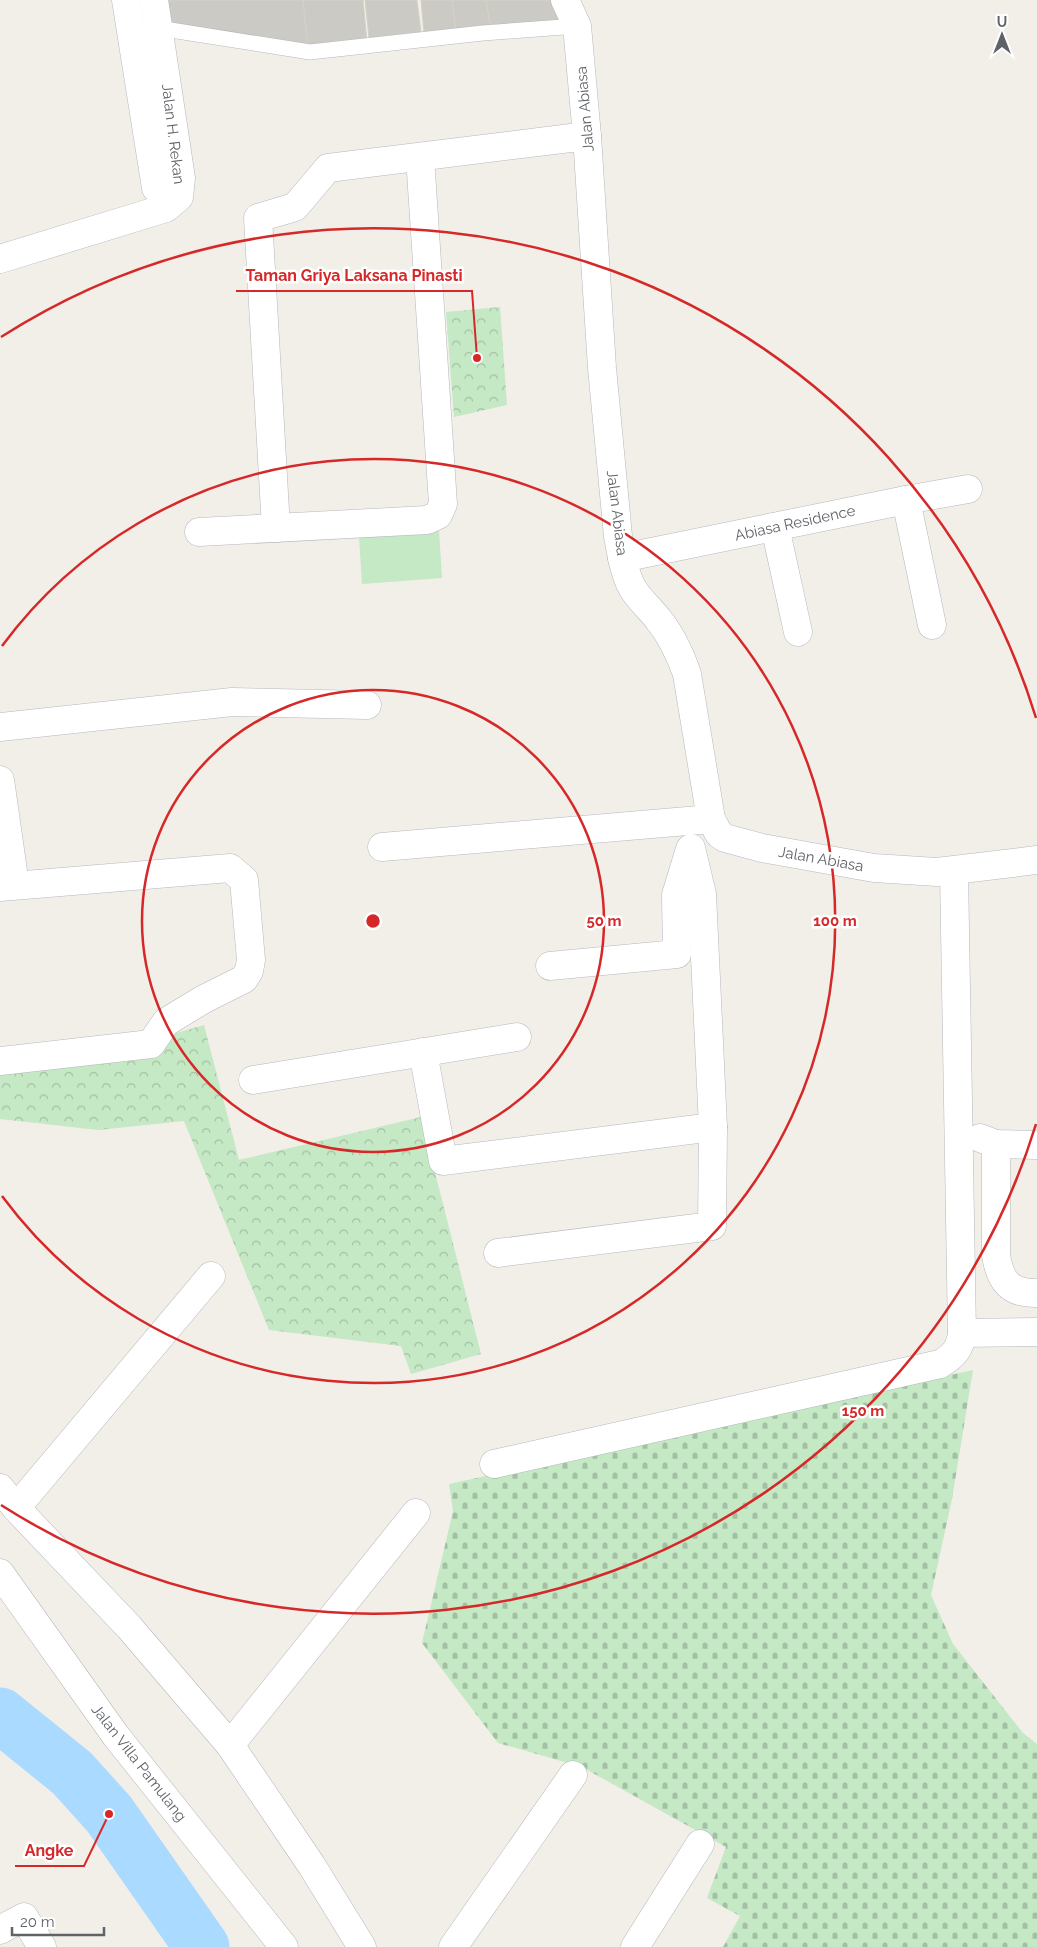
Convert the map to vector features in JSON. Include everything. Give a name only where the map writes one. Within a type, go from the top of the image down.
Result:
[{"type":"street","points":[[126,0],[156,188]]},
{"type":"street","name":"Jalan H. Rekan","points":[[0,259],[166,208],[179,197],[181,178],[154,0]]},
{"type":"street","name":"Jalan Abiasa","points":[[565,0],[577,26],[588,136],[602,368],[618,536],[622,558],[634,591],[658,619],[681,656],[687,674],[711,819],[719,834],[725,838],[762,848],[874,868],[937,872],[1037,860]]},
{"type":"street","points":[[276,528],[258,218],[295,207],[328,168],[588,136]]},
{"type":"street","points":[[199,532],[426,520],[438,514],[443,504],[420,157]]},
{"type":"street","name":"Abiasa Residence","points":[[622,558],[906,500],[968,490]]},
{"type":"street","points":[[906,500],[932,625]]},
{"type":"street","points":[[776,527],[798,632]]},
{"type":"street","points":[[0,727],[232,702],[367,706]]},
{"type":"street","points":[[0,780],[8,886],[230,868],[244,880],[251,960],[249,970],[244,979],[204,999],[166,1022],[151,1044],[0,1061]]},
{"type":"street","points":[[382,848],[711,819]]},
{"type":"street","points":[[550,966],[677,954],[676,895],[691,848],[711,819]]},
{"type":"street","points":[[498,1253],[712,1226],[713,1127],[702,894],[691,848]]},
{"type":"street","points":[[494,1464],[940,1364],[953,1356],[961,1345],[962,1333],[960,1119],[954,871]]},
{"type":"street","points":[[253,1080],[518,1037]]},
{"type":"street","points":[[424,1052],[443,1161],[713,1127]]},
{"type":"street","points":[[960,1119],[969,1133],[996,1144],[1037,1145]]},
{"type":"street","points":[[996,1144],[996,1255],[998,1270],[1008,1285],[1022,1293],[1037,1293]]},
{"type":"street","points":[[212,1276],[8,1498],[129,1627],[230,1745],[312,1866],[362,1947]]},
{"type":"street","points":[[962,1333],[1037,1332]]},
{"type":"street","points":[[230,1745],[416,1513]]},
{"type":"street","name":"Jalan Villa Pamulang","points":[[0,1574],[116,1736],[284,1947]]},
{"type":"street","points":[[453,1947],[573,1775]]},
{"type":"street","points":[[635,1947],[700,1844]]},
{"type":"street","points":[[0,1930],[24,1917],[42,1947]]},
{"type":"lane","points":[[158,28],[310,52],[577,26]]},
{"type":"green space","points":[[500,307],[507,405],[454,417],[446,312]]},
{"type":"green space","points":[[439,531],[442,578],[362,584],[359,536]]},
{"type":"green space","points":[[204,1025],[239,1160],[421,1117],[481,1354],[411,1374],[401,1346],[269,1330],[184,1121],[98,1130],[0,1119],[0,1065],[92,1057]]},
{"type":"green space","points":[[973,1370],[952,1499],[931,1595],[953,1644],[1023,1733],[1037,1744],[1037,1947],[723,1947],[740,1916],[707,1898],[726,1847],[582,1767],[498,1743],[422,1643],[453,1511],[449,1484]]},
{"type":"building","points":[[166,0],[303,0],[308,48],[168,25]]},
{"type":"building","points":[[303,0],[363,0],[367,42],[308,48]]},
{"type":"building","points":[[365,0],[417,0],[421,32],[369,38]]},
{"type":"building","points":[[421,0],[452,0],[456,31],[424,34]]},
{"type":"building","points":[[452,0],[486,0],[491,28],[456,31]]},
{"type":"building","points":[[486,0],[551,0],[561,21],[491,28]]},
{"type":"waterway","points":[[0,1715],[72,1773],[109,1814],[202,1947]]},
{"type":"place","name":"Taman Griya Laksana Pinasti","points":[[477,358]]},
{"type":"place","name":"Angke","points":[[109,1814]]}]
